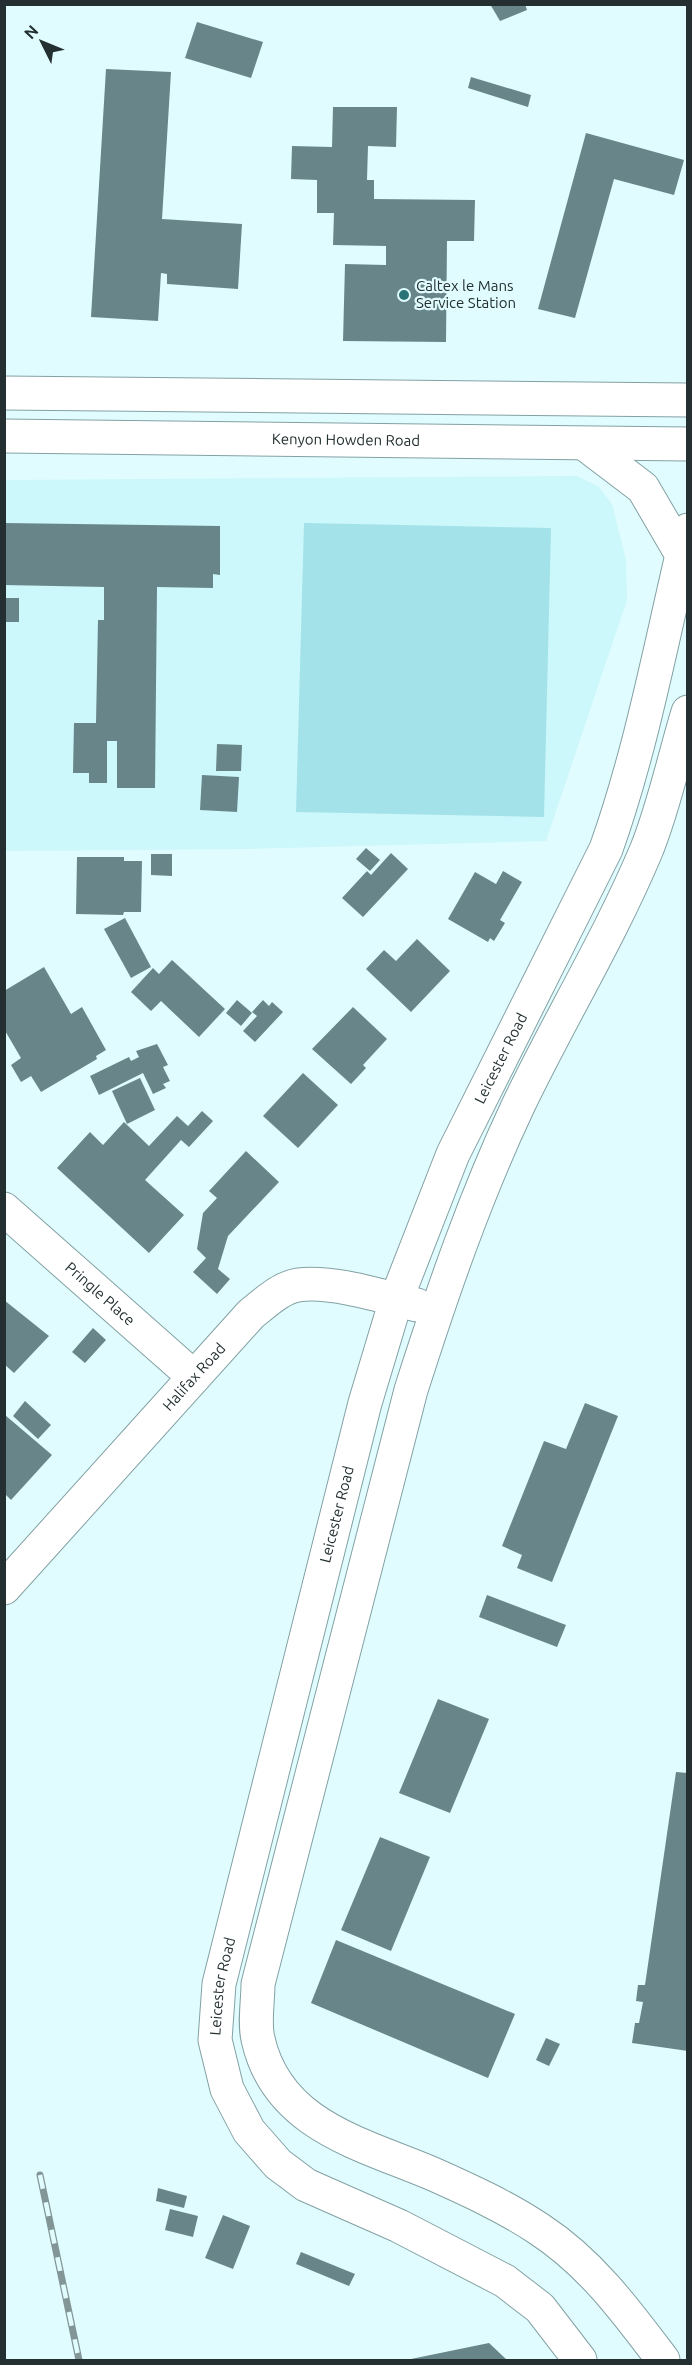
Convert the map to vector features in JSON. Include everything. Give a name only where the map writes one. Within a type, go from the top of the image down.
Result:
[{"type":"street","points":[[4,393],[687,400]]},
{"type":"street","points":[[176,439],[177,395]]},
{"type":"street","name":"Kenyon Howden Road","points":[[4,436],[687,444]]},
{"type":"street","points":[[585,444],[643,488],[685,542]]},
{"type":"street","name":"Leicester Road","points":[[580,2361],[540,2308],[505,2281],[399,2226],[306,2185],[278,2164],[249,2131],[227,2089],[215,2040],[219,1984],[365,1403],[396,1300],[453,1154],[606,849],[632,767],[685,542]]},
{"type":"street","points":[[663,2361],[590,2268],[540,2229],[505,2208],[434,2175],[330,2132],[295,2106],[270,2073],[257,2037],[258,1984],[411,1390],[436,1310],[471,1213],[518,1105],[604,943],[647,849],[687,712]]},
{"type":"street","name":"Pringle Place","points":[[4,1209],[194,1377]]},
{"type":"street","name":"Halifax Road","points":[[4,1588],[251,1314],[274,1295],[298,1285],[327,1286],[436,1310]]},
{"type":"shaded area","points":[[577,476],[599,487],[612,504],[626,560],[627,600],[546,841],[246,849],[5,851],[5,480]]},
{"type":"shaded area","points":[[304,523],[551,528],[544,817],[296,812]]},
{"type":"building","points":[[490,4],[525,4],[527,10],[500,21]]},
{"type":"building","points":[[197,22],[263,42],[251,78],[185,58]]},
{"type":"building","points":[[106,69],[171,72],[162,219],[242,224],[238,289],[167,284],[167,274],[161,273],[158,321],[91,317]]},
{"type":"building","points":[[471,77],[531,95],[528,107],[468,88]]},
{"type":"building","points":[[333,107],[397,107],[396,147],[368,146],[367,180],[374,180],[374,199],[475,200],[474,241],[447,241],[446,342],[343,341],[345,264],[386,265],[386,246],[333,245],[334,213],[317,213],[317,180],[291,179],[292,146],[332,147]]},
{"type":"building","points":[[586,133],[684,160],[674,195],[614,179],[575,318],[538,309]]},
{"type":"building","points":[[4,523],[220,526],[220,575],[213,574],[213,588],[157,587],[155,788],[117,788],[117,741],[107,741],[107,783],[89,783],[89,773],[73,773],[74,723],[96,723],[98,620],[104,620],[104,587],[4,585]]},
{"type":"building","points":[[4,598],[19,598],[19,622],[4,622]]},
{"type":"building","points":[[217,744],[242,745],[241,771],[216,771]]},
{"type":"building","points":[[202,775],[239,777],[237,812],[200,810]]},
{"type":"building","points":[[366,848],[380,860],[370,871],[356,859]]},
{"type":"building","points":[[391,853],[408,869],[363,917],[342,898],[367,871],[371,875]]},
{"type":"building","points":[[151,854],[172,854],[172,876],[151,875]]},
{"type":"building","points":[[77,857],[124,857],[124,861],[142,861],[141,912],[124,912],[123,915],[76,914]]},
{"type":"building","points":[[503,871],[522,882],[500,920],[505,923],[494,941],[490,938],[488,942],[448,919],[475,872],[496,884]]},
{"type":"building","points":[[125,918],[151,967],[131,978],[104,929]]},
{"type":"building","points":[[417,939],[450,971],[411,1012],[366,969],[384,950],[396,961]]},
{"type":"building","points":[[172,960],[225,1009],[199,1037],[161,1001],[151,1011],[131,992],[153,968],[159,974]]},
{"type":"building","points":[[44,967],[71,1014],[82,1007],[106,1050],[96,1056],[97,1059],[41,1092],[31,1076],[21,1082],[11,1065],[21,1058],[4,1029],[4,991]]},
{"type":"building","points":[[237,1000],[252,1013],[241,1026],[226,1013]]},
{"type":"building","points":[[263,1000],[269,1006],[272,1002],[283,1012],[255,1042],[243,1031],[257,1016],[252,1012]]},
{"type":"building","points":[[353,1007],[387,1039],[363,1065],[366,1068],[351,1084],[312,1049]]},
{"type":"building","points":[[157,1044],[168,1065],[163,1067],[170,1081],[163,1084],[166,1088],[153,1094],[143,1073],[99,1095],[90,1076],[129,1057],[131,1061],[139,1057],[136,1051]]},
{"type":"building","points":[[303,1073],[338,1105],[298,1148],[263,1116]]},
{"type":"building","points":[[140,1078],[155,1110],[127,1124],[112,1091]]},
{"type":"building","points":[[202,1111],[213,1121],[189,1147],[181,1140],[145,1180],[184,1215],[149,1253],[57,1168],[90,1132],[103,1145],[124,1122],[149,1146],[177,1116],[188,1126]]},
{"type":"building","points":[[246,1151],[279,1182],[228,1236],[218,1269],[230,1279],[217,1294],[193,1272],[206,1258],[197,1249],[203,1213],[217,1198],[209,1191]]},
{"type":"building","points":[[4,1300],[49,1336],[14,1373],[4,1364]]},
{"type":"building","points":[[93,1328],[106,1340],[85,1363],[72,1352]]},
{"type":"building","points":[[25,1401],[51,1425],[38,1439],[13,1416]]},
{"type":"building","points":[[585,1403],[618,1416],[552,1582],[517,1568],[522,1555],[502,1546],[544,1441],[566,1449]]},
{"type":"building","points":[[5,1415],[52,1455],[11,1500],[5,1494]]},
{"type":"building","points":[[487,1595],[566,1625],[557,1647],[479,1617]]},
{"type":"building","points":[[438,1699],[489,1719],[450,1813],[399,1793]]},
{"type":"building","points":[[676,1772],[688,1773],[688,2051],[632,2043],[635,2023],[639,2023],[643,2002],[636,2001],[638,1985],[645,1985]]},
{"type":"building","points":[[380,1837],[430,1857],[391,1951],[341,1930]]},
{"type":"building","points":[[336,1940],[515,2014],[488,2078],[311,2003]]},
{"type":"building","points":[[546,2038],[560,2044],[549,2066],[536,2060]]},
{"type":"building","points":[[158,2188],[187,2196],[184,2208],[156,2201]]},
{"type":"building","points":[[170,2209],[198,2216],[193,2237],[165,2230]]},
{"type":"building","points":[[223,2215],[250,2226],[233,2269],[205,2258]]},
{"type":"building","points":[[301,2252],[355,2274],[349,2286],[296,2264]]},
{"type":"building","points":[[489,2343],[507,2360],[411,2359]]},
{"type":"railway","points":[[40,2175],[79,2360]]},
{"type":"place","name":"Caltex le Mans Service Station","points":[[404,295]]}]
